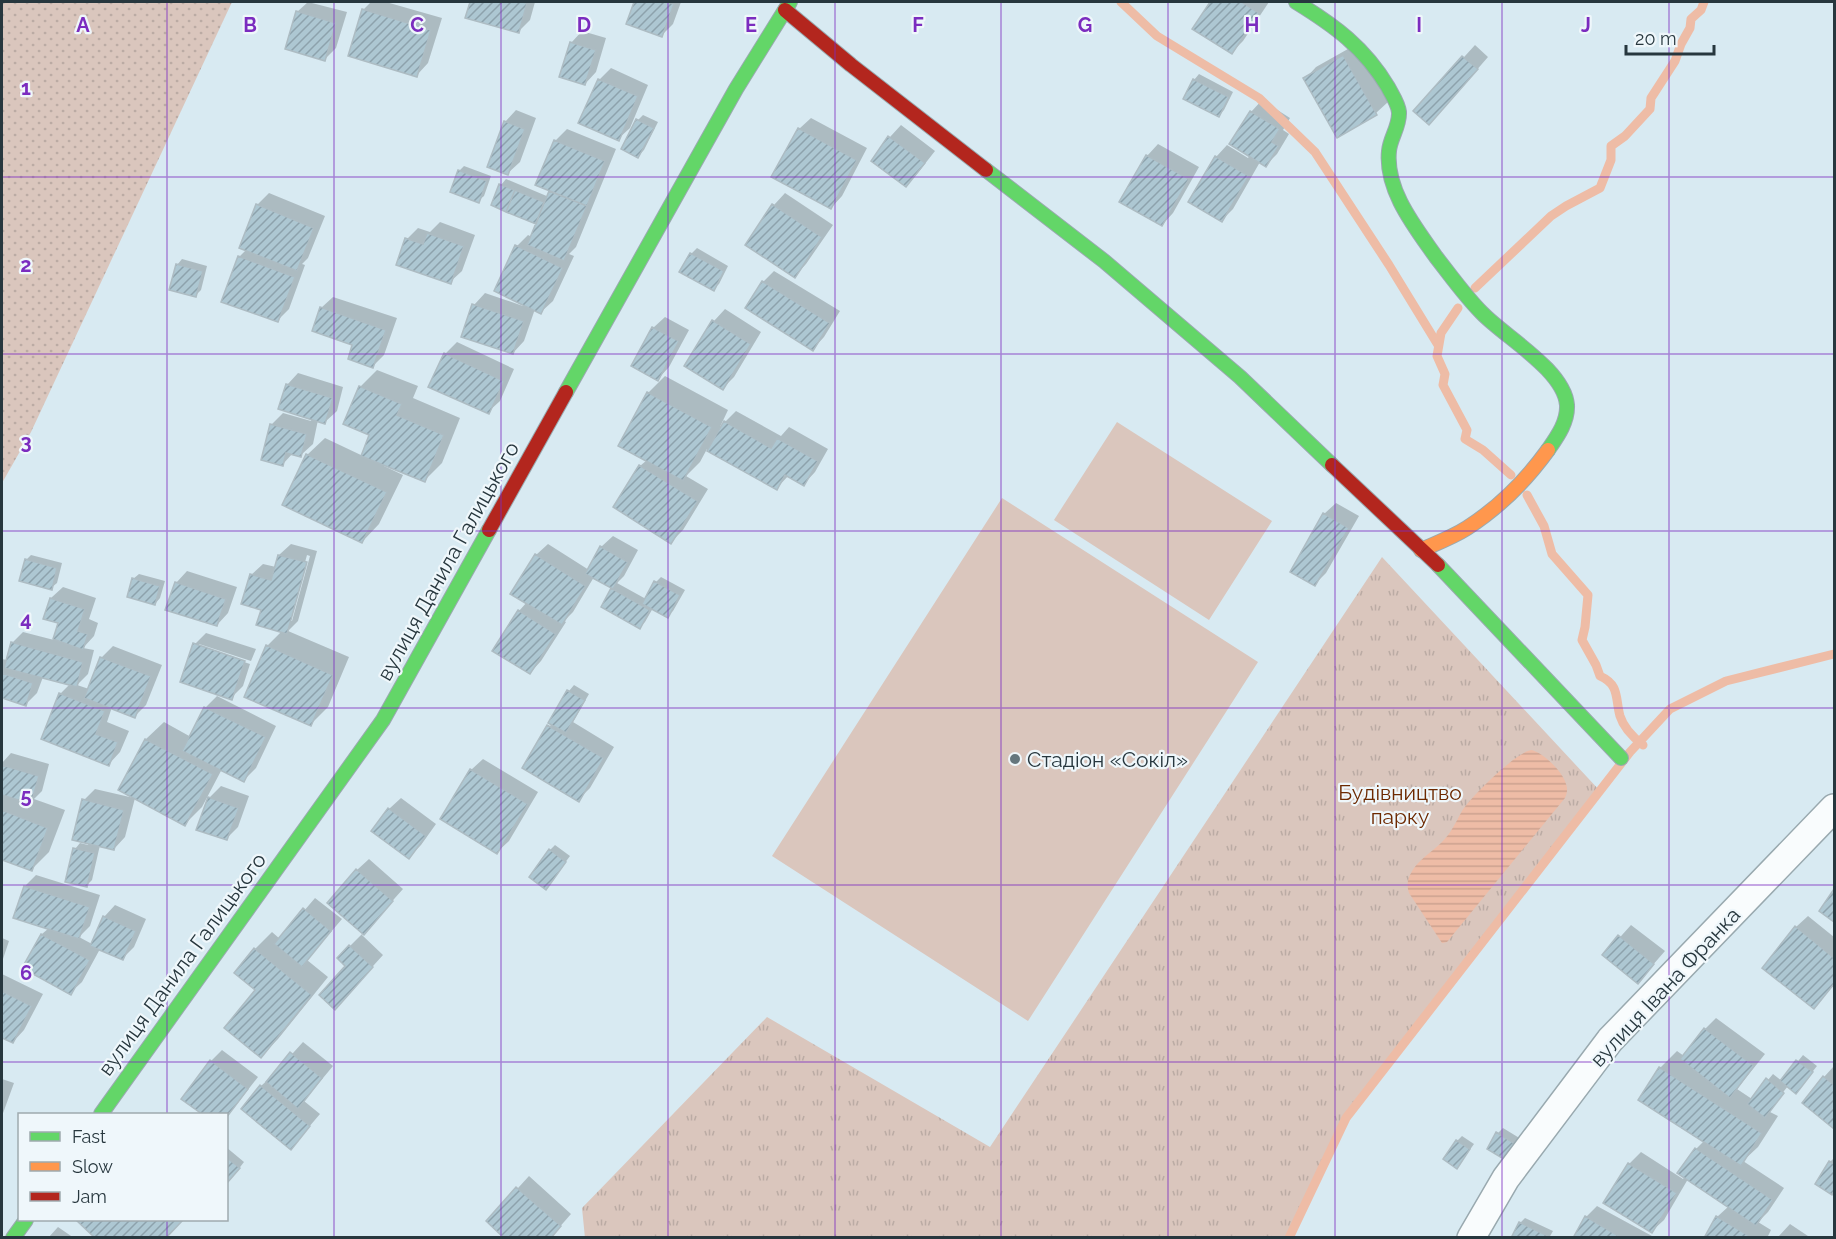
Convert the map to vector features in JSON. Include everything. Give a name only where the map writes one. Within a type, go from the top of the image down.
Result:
[{"type":"street","points":[[1296,2],[1343,33],[1380,72],[1399,109],[1399,119],[1390,142],[1389,166],[1393,185],[1410,218],[1463,292],[1484,316],[1548,370],[1562,387],[1567,406],[1562,429],[1545,456],[1521,483],[1474,523],[1453,536],[1421,550]]},
{"type":"street","points":[[788,6],[851,65],[1104,261],[1240,377],[1441,568],[1621,758]]},
{"type":"street","name":"вулиця Данила Галицького","points":[[102,1113],[383,720],[736,89],[788,6]]},
{"type":"street","name":"вулиця Івана Франка","points":[[1471,1238],[1506,1178],[1610,1040],[1834,808]]},
{"type":"street","points":[[13,1238],[25,1221]]},
{"type":"green space","points":[[2,2],[232,2],[31,432],[2,483]]},
{"type":"green space","points":[[1117,422],[1272,521],[1209,620],[1054,520]]},
{"type":"green space","name":"Стадіон «Сокіл»","points":[[1002,498],[1258,662],[1028,1021],[772,856]]},
{"type":"green space","name":"Будівництво парку","points":[[1382,557],[1601,792],[1351,1116],[1293,1237],[585,1238],[582,1208],[767,1017],[990,1147]]},
{"type":"shaded area","points":[[1531,750],[1547,758],[1557,768],[1567,788],[1565,798],[1447,942],[1442,943],[1409,893],[1410,875],[1420,861],[1445,839],[1467,804],[1484,786],[1515,759]]},
{"type":"building","points":[[470,2],[527,3],[519,33],[465,18]]},
{"type":"building","points":[[634,2],[674,4],[662,37],[626,24]]},
{"type":"building","points":[[1210,2],[1242,2],[1259,13],[1232,54],[1192,29]]},
{"type":"building","points":[[362,9],[431,30],[417,77],[348,56]]},
{"type":"building","points":[[296,11],[336,23],[325,61],[285,49]]},
{"type":"building","points":[[570,42],[596,50],[585,85],[559,77]]},
{"type":"building","points":[[1343,55],[1377,115],[1337,138],[1303,78]]},
{"type":"building","points":[[1462,56],[1478,69],[1429,125],[1413,111]]},
{"type":"building","points":[[598,79],[638,96],[619,141],[578,123]]},
{"type":"building","points":[[1193,79],[1229,97],[1219,117],[1183,99]]},
{"type":"building","points":[[1250,111],[1280,129],[1272,142],[1279,146],[1266,167],[1229,144]]},
{"type":"building","points":[[636,119],[654,128],[638,158],[621,149]]},
{"type":"building","points":[[504,121],[525,129],[508,175],[487,167]]},
{"type":"building","points":[[798,128],[857,160],[831,209],[771,177]]},
{"type":"building","points":[[888,136],[925,163],[906,187],[871,161]]},
{"type":"building","points":[[554,140],[605,161],[587,206],[535,185]]},
{"type":"building","points":[[1146,155],[1189,179],[1162,226],[1119,202]]},
{"type":"building","points":[[1215,156],[1249,176],[1222,222],[1188,202]]},
{"type":"building","points":[[458,170],[487,181],[479,203],[450,192]]},
{"type":"building","points":[[499,184],[515,190],[506,212],[491,205]]},
{"type":"building","points":[[515,190],[544,202],[536,224],[506,212]]},
{"type":"building","points":[[549,191],[587,206],[564,261],[527,245]]},
{"type":"building","points":[[256,204],[314,228],[297,271],[239,248]]},
{"type":"building","points":[[772,204],[822,237],[795,278],[745,245]]},
{"type":"building","points":[[427,233],[464,246],[451,284],[396,265],[405,238],[423,244]]},
{"type":"building","points":[[515,245],[563,268],[541,314],[494,291]]},
{"type":"building","points":[[690,253],[724,271],[714,291],[679,272]]},
{"type":"building","points":[[238,256],[295,277],[278,322],[221,302]]},
{"type":"building","points":[[176,264],[203,271],[196,297],[169,290]]},
{"type":"building","points":[[762,281],[830,323],[813,351],[745,308]]},
{"type":"building","points":[[472,304],[524,321],[513,354],[461,337]]},
{"type":"building","points":[[320,307],[386,330],[373,368],[348,359],[352,345],[312,331]]},
{"type":"building","points":[[712,320],[751,344],[723,390],[684,366]]},
{"type":"building","points":[[652,327],[679,341],[658,381],[631,366]]},
{"type":"building","points":[[444,353],[504,381],[489,414],[428,387]]},
{"type":"building","points":[[286,384],[333,398],[325,424],[278,409]]},
{"type":"building","points":[[359,386],[402,404],[397,415],[444,435],[425,482],[361,456],[369,435],[343,424]]},
{"type":"building","points":[[647,392],[712,427],[683,481],[618,446]]},
{"type":"building","points":[[724,421],[771,448],[777,438],[818,461],[804,486],[785,475],[777,490],[707,451]]},
{"type":"building","points":[[270,424],[307,434],[301,457],[286,453],[283,466],[261,460]]},
{"type":"building","points":[[306,454],[387,492],[362,543],[282,505]]},
{"type":"building","points":[[639,465],[698,501],[671,544],[613,507]]},
{"type":"building","points":[[1323,513],[1349,528],[1315,586],[1290,572]]},
{"type":"building","points":[[600,546],[628,562],[613,589],[585,574]]},
{"type":"building","points":[[535,554],[586,586],[562,625],[510,594]]},
{"type":"building","points":[[278,555],[307,562],[287,634],[256,625],[261,610],[241,604],[250,574],[271,580]]},
{"type":"building","points":[[25,559],[57,568],[52,590],[19,581]]},
{"type":"building","points":[[132,578],[160,586],[155,605],[127,597]]},
{"type":"building","points":[[654,581],[680,595],[668,618],[642,604]]},
{"type":"building","points":[[175,582],[226,599],[217,626],[165,610]]},
{"type":"building","points":[[611,588],[650,610],[640,629],[601,607]]},
{"type":"building","points":[[50,598],[85,609],[78,631],[88,634],[83,650],[53,639],[58,623],[43,619]]},
{"type":"building","points":[[518,610],[556,634],[530,674],[492,651]]},
{"type":"building","points":[[11,642],[83,662],[77,687],[4,668]]},
{"type":"building","points":[[193,643],[245,661],[232,700],[180,682]]},
{"type":"building","points":[[266,645],[333,675],[311,726],[244,697]]},
{"type":"building","points":[[100,657],[151,676],[135,718],[84,698]]},
{"type":"building","points":[[2,673],[33,683],[26,706],[2,698]]},
{"type":"building","points":[[567,690],[585,700],[566,733],[548,723]]},
{"type":"building","points":[[59,693],[105,711],[96,734],[118,742],[109,766],[41,739]]},
{"type":"building","points":[[204,707],[266,737],[244,782],[182,751]]},
{"type":"building","points":[[547,725],[604,758],[579,802],[522,768]]},
{"type":"building","points":[[145,739],[213,774],[185,826],[118,790]]},
{"type":"building","points":[[2,765],[39,776],[31,804],[2,795]]},
{"type":"building","points":[[470,769],[528,804],[497,854],[440,819]]},
{"type":"building","points":[[208,797],[239,808],[227,840],[196,830]]},
{"type":"building","points":[[82,799],[124,810],[114,850],[72,840]]},
{"type":"building","points":[[388,808],[426,836],[409,859],[371,831]]},
{"type":"building","points":[[2,810],[48,828],[32,871],[2,860]]},
{"type":"building","points":[[73,848],[95,853],[87,887],[65,882]]},
{"type":"building","points":[[549,849],[566,862],[546,890],[529,877]]},
{"type":"building","points":[[356,869],[393,901],[364,935],[327,903]]},
{"type":"building","points":[[24,886],[90,907],[79,939],[13,918]]},
{"type":"building","points":[[1834,889],[1834,922],[1819,911]]},
{"type":"building","points":[[303,908],[331,931],[302,967],[274,944]]},
{"type":"building","points":[[103,916],[136,931],[123,960],[90,946]]},
{"type":"building","points":[[1795,926],[1834,958],[1834,984],[1814,1009],[1762,968]]},
{"type":"building","points":[[41,934],[90,960],[71,995],[22,968]]},
{"type":"building","points":[[1618,935],[1654,964],[1638,984],[1602,955]]},
{"type":"building","points":[[349,945],[373,967],[335,1010],[319,995],[345,966],[337,958]]},
{"type":"building","points":[[254,948],[312,995],[261,1058],[224,1028],[255,990],[234,973]]},
{"type":"building","points":[[2,991],[32,1006],[13,1043],[2,1038]]},
{"type":"building","points":[[1704,1028],[1754,1066],[1730,1098],[1680,1059]]},
{"type":"building","points":[[290,1052],[322,1078],[298,1109],[266,1082]]},
{"type":"building","points":[[210,1060],[248,1089],[228,1115],[228,1113],[201,1113],[181,1099]]},
{"type":"building","points":[[1796,1060],[1813,1072],[1796,1094],[1780,1081]]},
{"type":"building","points":[[1659,1067],[1762,1133],[1741,1166],[1638,1100]]},
{"type":"building","points":[[1823,1076],[1834,1085],[1834,1129],[1802,1103]]},
{"type":"building","points":[[1766,1078],[1784,1093],[1765,1118],[1747,1104]]},
{"type":"building","points":[[260,1085],[310,1126],[291,1150],[241,1109]]},
{"type":"building","points":[[1496,1132],[1517,1145],[1507,1161],[1487,1149]]},
{"type":"building","points":[[1456,1140],[1470,1149],[1457,1169],[1443,1159]]},
{"type":"building","points":[[1695,1148],[1773,1200],[1756,1226],[1677,1173]]},
{"type":"building","points":[[228,1159],[240,1168],[228,1182]]},
{"type":"building","points":[[1829,1161],[1834,1164],[1832,1195],[1815,1184]]},
{"type":"building","points":[[1628,1163],[1677,1193],[1652,1233],[1603,1203]]},
{"type":"building","points":[[516,1187],[561,1226],[551,1238],[504,1238],[486,1221]]},
{"type":"building","points":[[1585,1216],[1622,1238],[1573,1238]]},
{"type":"building","points":[[1716,1216],[1753,1238],[1704,1238]]},
{"type":"building","points":[[77,1221],[182,1221],[166,1238],[95,1238]]},
{"type":"building","points":[[1519,1222],[1548,1236],[1548,1238],[1511,1238]]},
{"type":"waterway","points":[[1121,2],[1157,36],[1259,98],[1315,152],[1438,345]]},
{"type":"waterway","points":[[1475,288],[1551,216],[1600,188],[1611,160],[1611,146],[1625,136],[1650,109],[1651,98],[1675,61],[1690,28],[1691,19],[1701,10],[1704,2]]},
{"type":"waterway","points":[[1458,308],[1441,333],[1437,356],[1445,374],[1443,385],[1467,430],[1465,439],[1483,450],[1511,475]]},
{"type":"waterway","points":[[1527,495],[1544,526],[1552,554],[1588,595],[1582,640],[1600,676],[1614,688],[1624,725],[1643,745]]},
{"type":"waterway","points":[[1289,1238],[1346,1118],[1630,752],[1670,709],[1726,681],[1834,654]]},
{"type":"traffic: fast","points":[[566,392],[736,89],[790,2]]},
{"type":"traffic: fast","points":[[1296,2],[1348,38],[1369,60],[1395,99],[1399,117],[1390,146],[1389,166],[1397,194],[1419,233],[1476,306],[1556,379],[1563,392],[1567,411],[1561,429],[1548,450]]},
{"type":"traffic: fast","points":[[986,170],[1104,261],[1240,377],[1332,465]]},
{"type":"traffic: fast","points":[[102,1113],[383,720],[489,530]]},
{"type":"traffic: fast","points":[[1438,565],[1621,758]]},
{"type":"traffic: fast","points":[[13,1238],[25,1221]]},
{"type":"traffic: slow","points":[[1421,550],[1445,540],[1479,520],[1531,472],[1548,450]]},
{"type":"traffic: jam","points":[[785,10],[851,65],[986,170]]},
{"type":"traffic: jam","points":[[489,530],[566,392]]},
{"type":"traffic: jam","points":[[1332,465],[1438,565]]},
{"type":"place","name":"Стадіон «Сокіл»","points":[[1015,759]]}]
